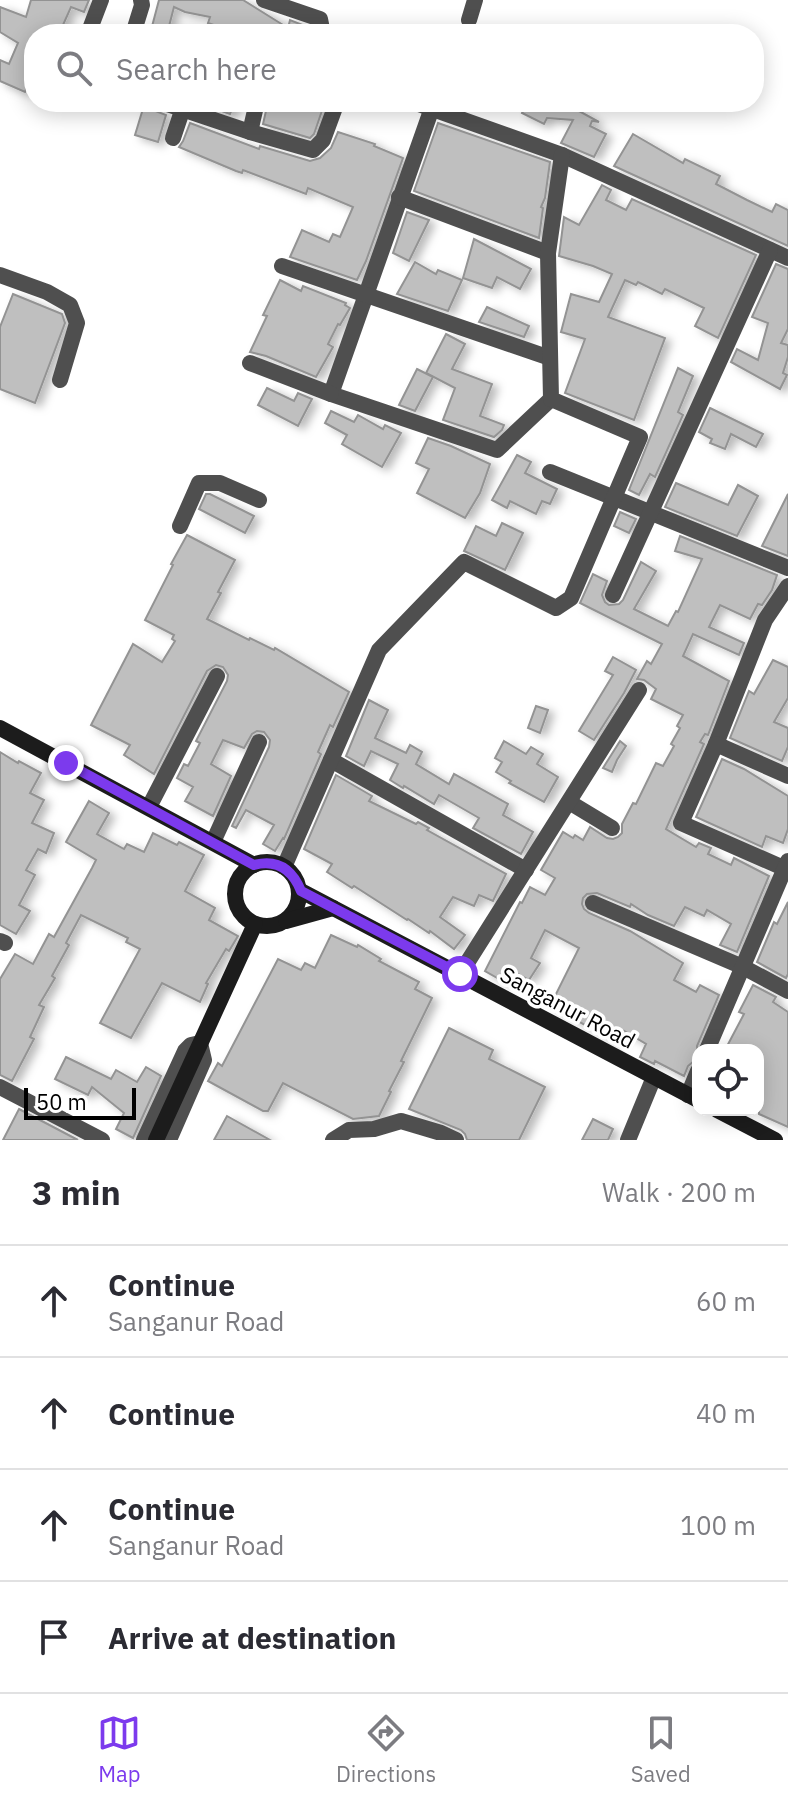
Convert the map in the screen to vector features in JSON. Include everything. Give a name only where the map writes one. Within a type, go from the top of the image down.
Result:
[{"type":"main road","points":[[0,728],[254,865]]},
{"type":"main road","points":[[218,844],[236,890]]},
{"type":"main road","points":[[286,921],[298,904],[301,891],[292,874],[275,863],[264,862],[245,871],[239,880],[236,900],[239,910],[255,924],[277,925],[333,908]]},
{"type":"main road","name":"Sanganur Road","points":[[301,891],[692,1097]]},
{"type":"main road","points":[[156,1140],[255,924]]},
{"type":"main road","points":[[729,1116],[775,1140]]},
{"type":"street","points":[[92,24],[101,0]]},
{"type":"street","points":[[136,24],[141,0]]},
{"type":"street","points":[[264,0],[320,19],[321,24]]},
{"type":"street","points":[[469,20],[475,0]]},
{"type":"street","points":[[173,138],[181,112]]},
{"type":"street","points":[[198,112],[250,132],[313,150],[323,140],[333,112]]},
{"type":"street","points":[[250,132],[255,112]]},
{"type":"street","points":[[331,394],[431,112]]},
{"type":"street","points":[[443,112],[562,155],[788,258]]},
{"type":"street","points":[[250,363],[497,450],[551,399],[548,253],[562,155]]},
{"type":"street","points":[[399,197],[548,253]]},
{"type":"street","points":[[613,595],[770,250]]},
{"type":"street","points":[[282,266],[550,358]]},
{"type":"street","points":[[0,275],[47,292],[70,305],[77,323],[60,380]]},
{"type":"street","points":[[284,867],[379,650],[464,562],[556,608],[571,598],[640,437],[551,399]]},
{"type":"street","points":[[550,472],[788,568]]},
{"type":"street","points":[[180,526],[199,483],[220,483],[259,500]]},
{"type":"street","points":[[710,1044],[787,867],[681,823],[765,620],[788,586]]},
{"type":"street","points":[[149,807],[217,676]]},
{"type":"street","points":[[460,974],[639,690]]},
{"type":"street","points":[[218,844],[259,742]]},
{"type":"street","points":[[716,744],[788,776]]},
{"type":"street","points":[[331,760],[526,870]]},
{"type":"street","points":[[569,802],[612,828]]},
{"type":"street","points":[[593,903],[743,967],[788,991]]},
{"type":"street","points":[[144,1140],[185,1051],[191,1045],[203,1052],[204,1060],[169,1140]]},
{"type":"street","points":[[628,1140],[654,1077]]},
{"type":"street","points":[[0,1087],[102,1140]]},
{"type":"street","points":[[333,1140],[349,1130],[374,1129],[401,1121],[456,1140]]},
{"type":"building","points":[[31,0],[89,0],[84,12],[71,7],[63,24],[24,24],[24,92],[0,81],[0,60],[9,64],[18,43],[0,32],[0,7],[26,17]]},
{"type":"building","points":[[159,0],[243,0],[282,24],[211,24],[208,23],[210,17],[174,7],[170,24],[153,24]]},
{"type":"building","points":[[142,112],[166,115],[158,142],[135,135]]},
{"type":"building","points":[[266,112],[322,112],[310,138],[263,124]]},
{"type":"building","points":[[581,112],[599,122],[592,121],[590,126],[606,134],[594,157],[561,143],[573,120],[547,118],[544,124],[522,113]]},
{"type":"building","points":[[190,123],[259,149],[260,146],[310,161],[320,158],[331,148],[338,132],[375,144],[403,158],[357,280],[290,257],[302,230],[329,242],[333,234],[340,237],[353,207],[308,188],[306,194],[243,170],[242,173],[236,171],[179,147]]},
{"type":"building","points":[[438,123],[550,162],[541,207],[539,238],[414,191]]},
{"type":"building","points":[[633,134],[683,163],[685,159],[720,176],[716,184],[747,200],[772,212],[776,204],[788,210],[788,246],[614,166]]},
{"type":"building","points":[[602,185],[611,190],[606,200],[626,210],[632,199],[756,255],[718,338],[695,326],[704,308],[665,289],[662,294],[638,282],[636,285],[625,280],[608,317],[665,338],[634,420],[565,393],[585,339],[561,332],[571,294],[599,302],[612,274],[559,256],[564,217],[579,225]]},
{"type":"building","points":[[407,212],[429,220],[409,261],[393,253]]},
{"type":"building","points":[[474,239],[531,269],[520,289],[497,277],[492,288],[463,278]]},
{"type":"building","points":[[415,262],[436,274],[438,270],[462,280],[448,311],[397,294]]},
{"type":"building","points":[[776,264],[788,269],[788,329],[781,343],[788,345],[783,373],[787,375],[780,389],[731,362],[737,349],[758,360],[768,323],[752,317]]},
{"type":"building","points":[[280,280],[301,291],[303,286],[346,303],[350,308],[328,344],[333,347],[316,377],[250,352]]},
{"type":"building","points":[[13,294],[62,314],[65,323],[35,403],[0,389],[0,327]]},
{"type":"building","points":[[487,307],[529,326],[524,337],[479,322]]},
{"type":"building","points":[[446,334],[465,344],[452,369],[492,384],[480,416],[504,425],[494,437],[443,420],[455,388],[426,373]]},
{"type":"building","points":[[678,368],[693,376],[678,412],[683,415],[655,477],[650,474],[639,495],[629,490]]},
{"type":"building","points":[[417,369],[433,377],[415,411],[399,405]]},
{"type":"building","points":[[267,388],[294,401],[298,393],[312,399],[298,426],[258,405]]},
{"type":"building","points":[[710,408],[763,434],[756,447],[731,434],[725,449],[710,443],[712,439],[699,432]]},
{"type":"building","points":[[331,411],[354,422],[358,415],[383,429],[385,425],[401,433],[382,467],[342,444],[347,435],[325,423]]},
{"type":"building","points":[[428,438],[490,464],[480,493],[465,518],[417,493],[429,469],[416,463]]},
{"type":"building","points":[[517,455],[531,462],[525,473],[557,489],[550,504],[542,501],[536,514],[510,501],[507,508],[492,500]]},
{"type":"building","points":[[676,483],[728,505],[738,485],[758,496],[737,536],[665,507]]},
{"type":"building","points":[[206,494],[254,516],[245,533],[199,509]]},
{"type":"building","points":[[788,494],[788,556],[762,546]]},
{"type":"building","points":[[620,512],[636,519],[629,533],[614,526]]},
{"type":"building","points":[[502,523],[523,533],[505,570],[464,551],[476,526],[496,536]]},
{"type":"building","points":[[187,535],[235,560],[207,619],[249,640],[275,648],[349,692],[333,727],[330,725],[318,752],[321,754],[284,839],[275,851],[263,844],[274,825],[246,810],[236,828],[232,826],[269,747],[270,740],[264,732],[252,734],[244,748],[223,740],[211,764],[231,776],[213,816],[185,801],[193,787],[177,778],[184,764],[188,766],[200,743],[196,741],[227,681],[228,675],[223,667],[216,665],[207,671],[154,774],[124,755],[130,745],[91,725],[133,644],[162,662],[175,641],[172,639],[174,635],[145,620]]},
{"type":"building","points":[[680,536],[777,575],[772,590],[762,605],[758,604],[750,619],[720,605],[709,627],[744,643],[739,655],[693,634],[683,656],[729,681],[708,735],[705,734],[700,742],[704,744],[666,829],[696,847],[699,843],[711,848],[708,854],[731,865],[734,858],[769,876],[737,952],[720,945],[731,924],[707,910],[704,916],[685,907],[674,926],[631,904],[630,907],[597,893],[587,894],[583,898],[584,909],[589,913],[630,931],[683,963],[674,980],[696,992],[700,985],[719,995],[698,1044],[692,1044],[692,1063],[684,1076],[640,1057],[646,1044],[624,1031],[618,1043],[550,1006],[579,948],[545,930],[531,958],[540,963],[529,980],[513,971],[506,983],[485,971],[530,887],[545,895],[555,878],[541,870],[563,832],[583,840],[590,827],[607,838],[618,837],[656,763],[663,766],[674,746],[671,744],[683,715],[651,699],[656,689],[637,679],[647,661],[651,664],[662,644],[580,603],[593,574],[607,581],[602,595],[605,602],[609,605],[619,604],[641,562],[656,571],[634,609],[668,626],[678,612],[702,559],[675,551]]},
{"type":"building","points":[[613,657],[636,670],[594,740],[579,731],[613,675],[605,671]]},
{"type":"building","points":[[773,660],[788,667],[788,698],[774,722],[788,728],[788,747],[782,761],[730,738],[749,691],[754,694]]},
{"type":"building","points":[[369,700],[388,710],[375,738],[406,753],[410,745],[422,752],[416,764],[449,784],[454,774],[508,804],[503,815],[533,832],[521,854],[473,828],[479,818],[439,795],[434,804],[390,780],[398,764],[371,751],[364,766],[346,756]]},
{"type":"building","points":[[536,706],[548,710],[540,733],[528,728]]},
{"type":"building","points":[[504,741],[526,754],[531,747],[543,754],[537,764],[558,777],[544,802],[509,783],[511,781],[496,772],[502,762],[495,758]]},
{"type":"building","points":[[620,741],[626,746],[612,772],[603,768]]},
{"type":"building","points":[[0,752],[41,773],[30,793],[44,800],[32,823],[54,833],[46,853],[38,849],[26,870],[35,875],[19,905],[30,911],[16,934],[0,925]]},
{"type":"building","points":[[722,759],[788,796],[788,829],[783,843],[766,836],[762,847],[696,817]]},
{"type":"building","points":[[336,775],[372,796],[369,801],[416,824],[418,822],[506,874],[493,901],[479,895],[474,906],[453,897],[440,917],[465,935],[454,949],[430,931],[327,872],[332,864],[304,849]]},
{"type":"building","points":[[89,801],[109,813],[97,834],[124,849],[127,844],[144,852],[153,833],[204,855],[185,891],[215,908],[209,920],[238,936],[229,951],[226,949],[206,983],[200,1002],[162,983],[131,1038],[100,1023],[140,949],[126,942],[128,938],[81,915],[52,976],[55,978],[39,1005],[44,1007],[30,1037],[34,1039],[12,1081],[0,1075],[0,979],[15,954],[33,964],[49,934],[54,937],[96,860],[66,842]]},
{"type":"building","points":[[788,902],[786,978],[757,962],[774,922],[777,924]]},
{"type":"building","points":[[331,935],[358,945],[381,959],[379,961],[419,982],[415,989],[432,998],[401,1061],[404,1062],[379,1116],[353,1119],[283,1083],[268,1111],[263,1111],[208,1081],[218,1063],[222,1066],[278,959],[301,970],[305,963],[315,968]]},
{"type":"building","points":[[753,985],[776,997],[773,1002],[788,1012],[788,1127],[763,1116],[764,1044],[728,1044],[744,1014],[739,1012]]},
{"type":"building","points":[[449,1028],[493,1050],[489,1059],[545,1087],[519,1140],[467,1140],[461,1130],[409,1109]]},
{"type":"building","points":[[66,1057],[111,1079],[116,1070],[137,1082],[146,1067],[161,1076],[133,1138],[116,1129],[124,1113],[92,1087],[88,1095],[55,1079]]},
{"type":"building","points":[[19,1109],[78,1140],[3,1140]]},
{"type":"building","points":[[227,1116],[270,1140],[214,1140]]},
{"type":"building","points":[[593,1119],[613,1129],[608,1140],[582,1140]]},
{"type":"route","points":[[66,763],[254,865],[264,862],[284,867],[292,874],[301,891],[460,974]]}]
